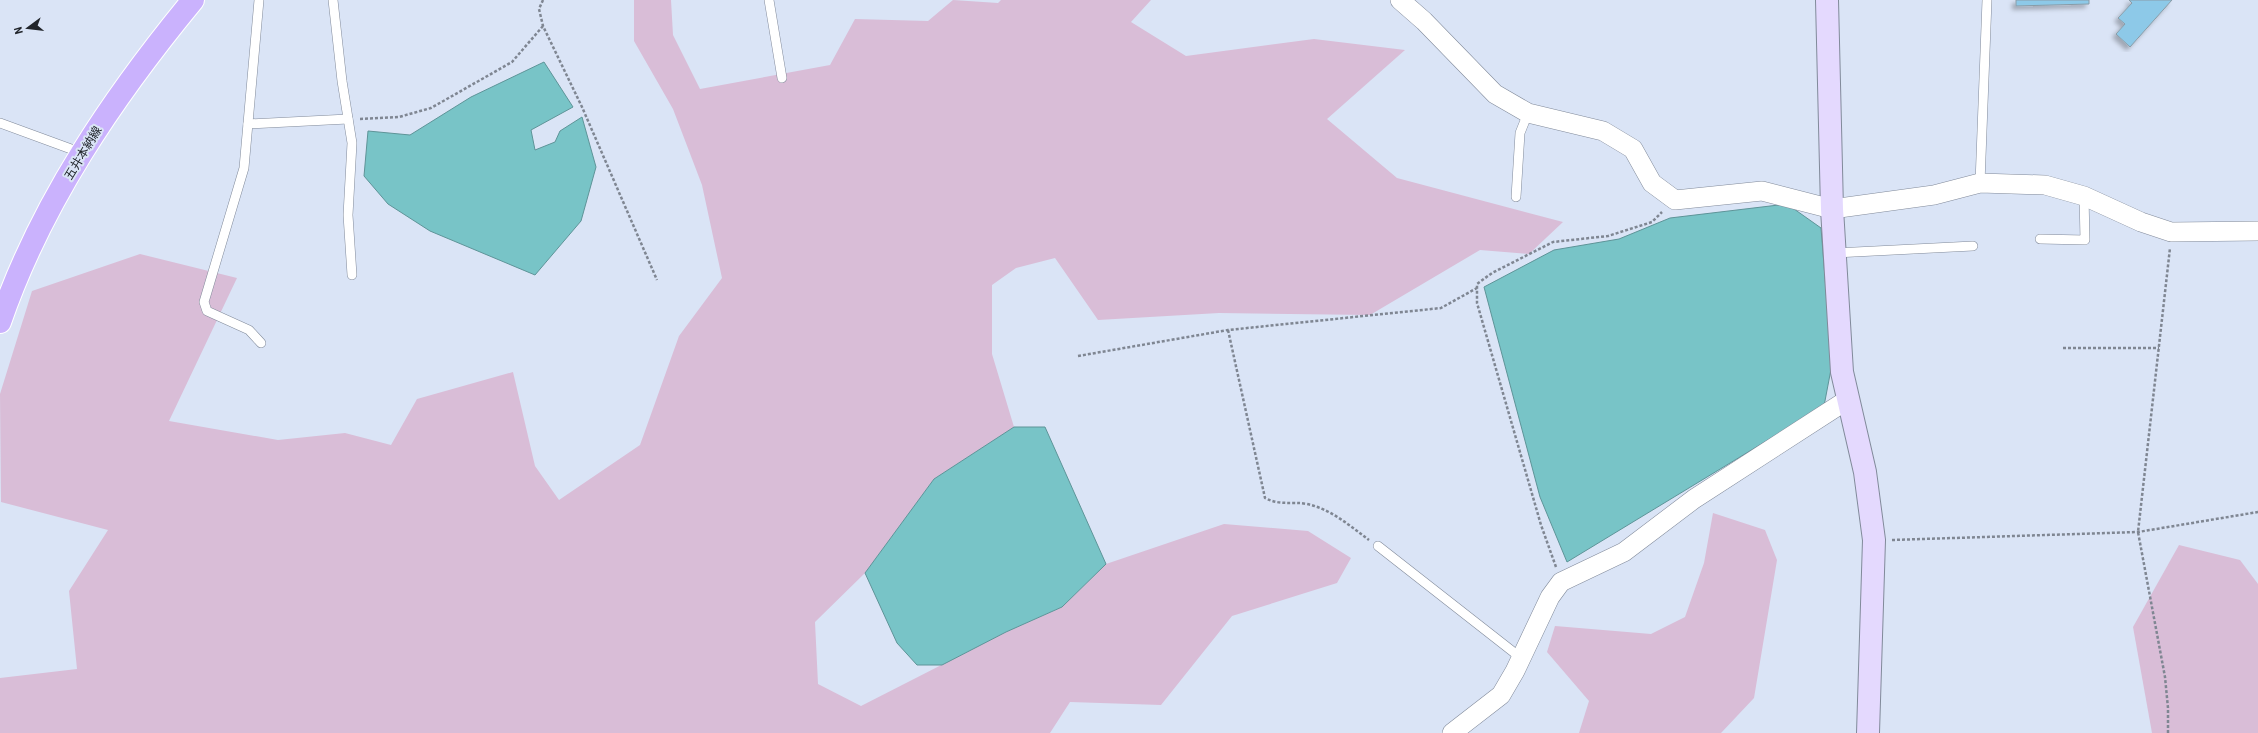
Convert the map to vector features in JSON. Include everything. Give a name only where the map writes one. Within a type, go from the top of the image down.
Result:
[{"type":"main road","name":"五井本納線","points":[[0,322],[27,252],[82,153],[112,105],[139,67],[193,0]]},
{"type":"street","points":[[1400,0],[1424,21],[1495,94],[1528,113],[1603,131],[1633,149],[1652,183],[1675,200],[1762,191],[1832,209],[1934,195],[1980,183],[2045,185],[2084,196],[2141,222],[2171,232],[2258,231]]},
{"type":"street","points":[[1827,0],[1832,209],[1842,372],[1847,400],[1865,472],[1874,540],[1868,733]]},
{"type":"street","points":[[1452,733],[1501,695],[1521,658],[1550,597],[1562,582],[1624,552],[1694,499],[1847,400]]},
{"type":"lane","points":[[259,0],[244,168],[204,302],[207,311],[249,330],[260,343]]},
{"type":"lane","points":[[333,0],[352,143],[348,215],[352,275]]},
{"type":"lane","points":[[769,0],[782,78]]},
{"type":"lane","points":[[1980,183],[1987,0]]},
{"type":"lane","points":[[1516,197],[1520,133],[1528,113]]},
{"type":"lane","points":[[248,124],[348,119]]},
{"type":"lane","points":[[0,123],[82,153]]},
{"type":"lane","points":[[2040,239],[2085,240],[2084,196]]},
{"type":"lane","points":[[1835,253],[1973,246]]},
{"type":"lane","points":[[1378,546],[1521,658]]},
{"type":"path","points":[[543,0],[539,9],[543,26],[607,161],[657,280]]},
{"type":"path","points":[[348,119],[399,117],[431,108],[512,62],[543,26]]},
{"type":"path","points":[[1562,582],[1541,525],[1477,302],[1477,284],[1492,273],[1553,242],[1608,236],[1652,222],[1675,200]]},
{"type":"path","points":[[2168,733],[2168,708],[2164,677],[2138,532],[2171,232]]},
{"type":"path","points":[[1078,356],[1228,330],[1441,308],[1477,288]]},
{"type":"path","points":[[1228,330],[1265,498],[1276,504],[1307,504],[1334,515],[1378,546]]},
{"type":"path","points":[[2064,348],[2159,348]]},
{"type":"path","points":[[1874,540],[2138,532],[2258,512]]},
{"type":"shaded area","points":[[634,0],[671,0],[673,35],[700,89],[830,65],[855,19],[928,21],[953,0],[998,3],[1001,0],[1151,0],[1131,22],[1186,56],[1314,39],[1405,50],[1327,119],[1397,178],[1563,222],[1529,254],[1480,250],[1370,315],[1219,313],[1098,320],[1055,258],[1016,268],[992,285],[992,354],[1014,427],[934,479],[865,573],[815,622],[818,684],[861,706],[1006,632],[1062,607],[1106,564],[1224,524],[1308,531],[1351,558],[1337,583],[1232,616],[1161,705],[1070,702],[1050,733],[0,733],[0,678],[77,669],[69,591],[108,530],[1,502],[0,394],[32,291],[140,254],[237,278],[169,421],[278,440],[345,433],[391,445],[417,399],[513,372],[535,466],[559,500],[640,445],[679,336],[722,278],[702,185],[673,109],[634,41]]},
{"type":"shaded area","points":[[544,62],[573,107],[531,130],[535,150],[555,142],[560,131],[582,117],[596,167],[581,221],[535,275],[430,231],[388,204],[364,176],[368,131],[410,135],[471,97]]},
{"type":"shaded area","points":[[1787,204],[1821,228],[1832,364],[1824,406],[1567,562],[1540,497],[1484,287],[1554,250],[1619,239],[1670,218]]},
{"type":"shaded area","points":[[1014,427],[1045,427],[1106,564],[1062,607],[1006,632],[942,665],[917,665],[897,643],[865,573],[934,479]]},
{"type":"shaded area","points":[[1713,513],[1765,530],[1777,560],[1754,698],[1721,733],[1579,733],[1589,701],[1547,652],[1555,626],[1651,634],[1685,617],[1704,563]]},
{"type":"shaded area","points":[[2179,545],[2240,560],[2258,584],[2258,733],[2152,733],[2133,627]]},
{"type":"building","points":[[2016,0],[2089,0],[2089,4],[2016,6]]},
{"type":"building","points":[[2129,0],[2172,0],[2130,47],[2116,34],[2125,24],[2118,18],[2132,3]]}]
